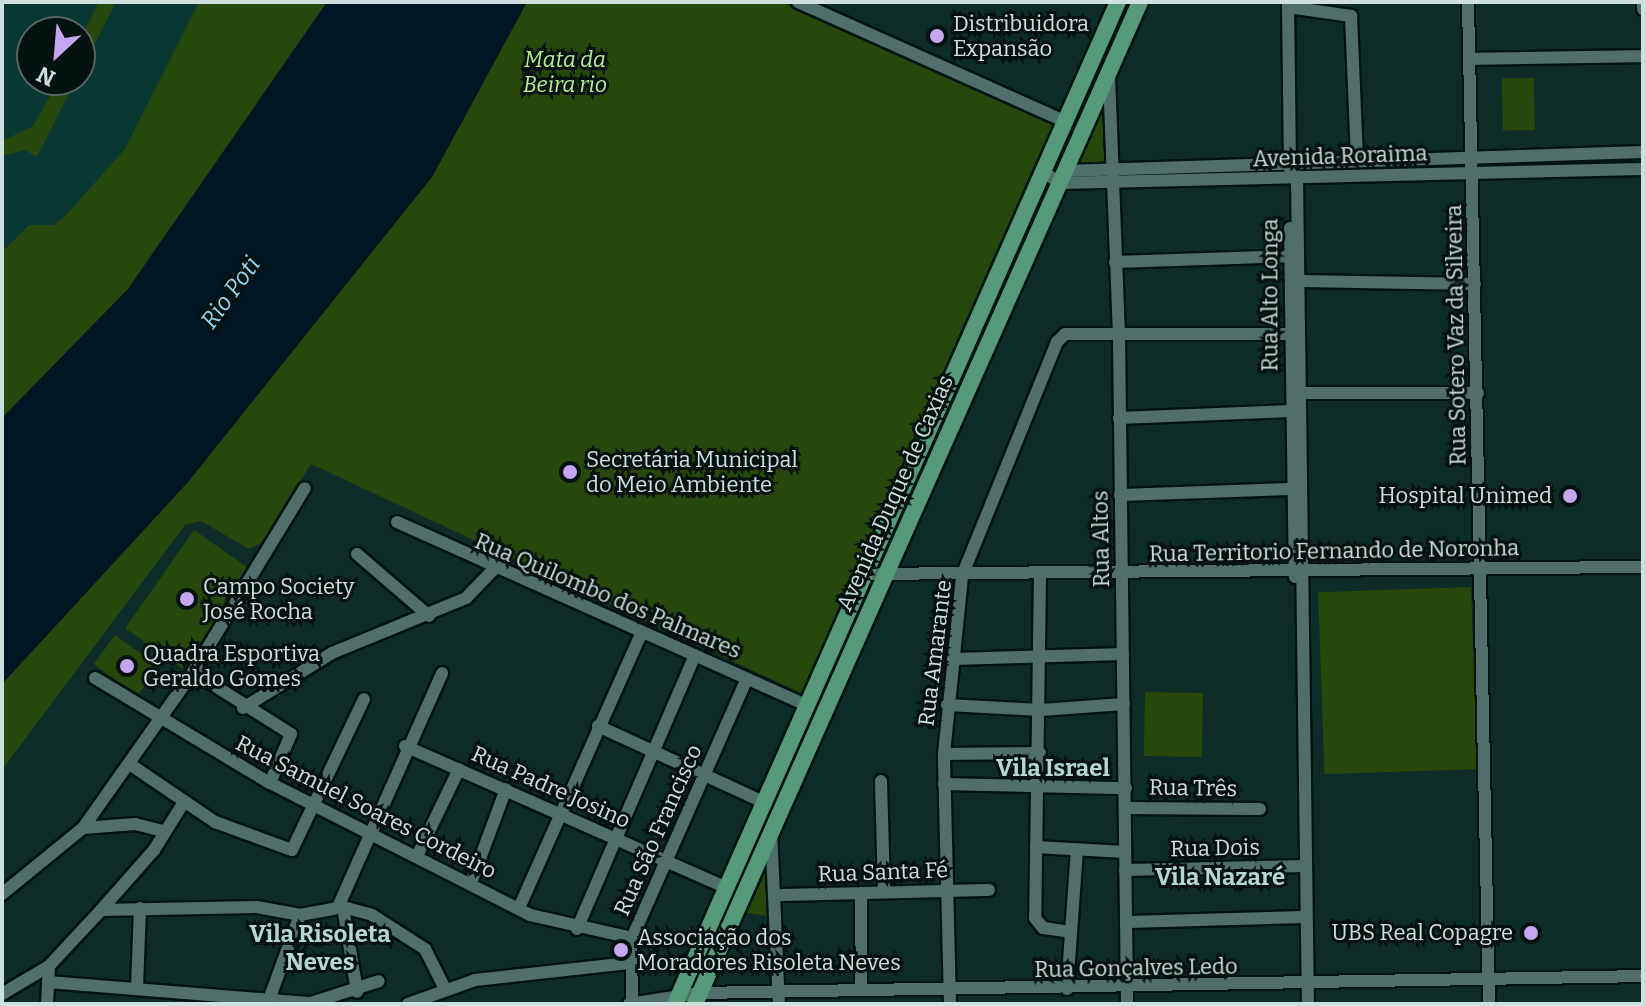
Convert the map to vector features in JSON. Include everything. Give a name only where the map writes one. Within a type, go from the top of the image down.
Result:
[{"type":"main road","name":"Avenida Duque de Caxias","points":[[698,998],[771,830],[1042,171],[1118,2]]},
{"type":"main road","name":"Avenida Duque de Caxias","points":[[677,1000],[723,886],[804,704],[873,576],[1063,177],[1140,2]]},
{"type":"street","points":[[798,2],[1064,121]]},
{"type":"street","name":"Rua Sotero Vaz da Silveira","points":[[1468,2],[1489,1004]]},
{"type":"street","points":[[1643,2],[1643,9]]},
{"type":"street","points":[[1293,178],[1290,161],[1288,5],[1351,16],[1357,160]]},
{"type":"street","points":[[1470,59],[1643,56]]},
{"type":"street","name":"Rua Altos","points":[[1109,72],[1110,175],[1119,337],[1127,1004]]},
{"type":"street","name":"Avenida Roraima","points":[[1063,177],[1290,161],[1643,152]]},
{"type":"street","name":"Avenida Roraima","points":[[1110,175],[1293,178],[1643,169]]},
{"type":"street","points":[[1042,171],[1063,177]]},
{"type":"street","name":"Rua Alto Longa","points":[[1293,178],[1291,489],[1301,586],[1308,1004]]},
{"type":"street","points":[[1115,262],[1294,256]]},
{"type":"street","name":"Rua Alto Longa","points":[[1294,256],[1299,281],[1301,393],[1298,571]]},
{"type":"street","points":[[1299,281],[1475,284]]},
{"type":"street","points":[[1119,337],[1291,334]]},
{"type":"street","name":"Rua Amarante","points":[[950,1004],[944,754],[962,576],[1059,338],[1119,337]]},
{"type":"street","points":[[1301,393],[1478,393]]},
{"type":"street","points":[[1119,418],[1291,411]]},
{"type":"street","points":[[2,894],[83,828],[131,765],[193,672],[305,488]]},
{"type":"street","points":[[1120,495],[1291,489]]},
{"type":"street","name":"Rua Quilombo dos Palmares","points":[[397,522],[494,569],[804,704]]},
{"type":"street","points":[[357,554],[429,616]]},
{"type":"street","name":"Rua Territorio Fernando de Noronha","points":[[873,576],[1643,567]]},
{"type":"street","points":[[243,708],[332,653],[429,616],[466,598],[494,569]]},
{"type":"street","points":[[1040,575],[1042,660],[1035,918],[1043,928],[1071,932]]},
{"type":"street","points":[[519,908],[642,632]]},
{"type":"street","points":[[953,659],[1042,660],[1123,654]]},
{"type":"street","points":[[577,929],[614,837],[695,655]]},
{"type":"street","points":[[193,672],[243,708],[291,734],[270,783]]},
{"type":"street","points":[[357,992],[341,907],[368,830],[442,673]]},
{"type":"street","name":"Rua Samuel Soares Cordeiro","points":[[95,678],[160,723],[270,783],[418,854],[519,908],[577,929],[632,938]]},
{"type":"street","name":"Rua São Francisco","points":[[631,1004],[629,963],[632,938],[747,679]]},
{"type":"street","points":[[131,765],[184,802],[280,847],[301,842],[364,699]]},
{"type":"street","points":[[947,705],[1041,710],[1124,704]]},
{"type":"street","points":[[598,726],[761,801]]},
{"type":"street","name":"Rua Padre Josino","points":[[405,746],[723,886]]},
{"type":"street","points":[[944,754],[1040,753]]},
{"type":"street","points":[[418,854],[459,769]]},
{"type":"street","points":[[881,781],[884,891]]},
{"type":"street","points":[[944,784],[1126,788]]},
{"type":"street","points":[[471,883],[506,789]]},
{"type":"street","points":[[2,994],[49,966],[101,910],[184,802]]},
{"type":"street","name":"Rua Três","points":[[1127,808],[1260,809]]},
{"type":"street","points":[[83,828],[135,824],[164,831]]},
{"type":"street","points":[[771,830],[778,895],[779,998]]},
{"type":"street","points":[[1036,847],[1125,852]]},
{"type":"street","points":[[1067,989],[1077,849]]},
{"type":"street","name":"Rua Dois","points":[[1125,870],[1305,866]]},
{"type":"street","name":"Rua Santa Fé","points":[[778,895],[989,890]]},
{"type":"street","points":[[861,893],[861,990]]},
{"type":"street","points":[[101,910],[257,907],[300,915],[341,907],[372,915],[425,949],[444,987]]},
{"type":"street","points":[[137,987],[140,908]]},
{"type":"street","points":[[270,997],[300,915]]},
{"type":"street","points":[[1126,922],[1306,917]]},
{"type":"street","points":[[408,1004],[444,987],[553,967],[629,963]]},
{"type":"street","points":[[47,1004],[49,966]]},
{"type":"street","name":"Rua Gonçalves Ledo","points":[[631,1004],[698,998],[779,998],[861,990],[1489,983],[1643,976]]},
{"type":"street","points":[[48,982],[270,997],[311,1003],[357,992],[379,981]]},
{"type":"street","points":[[1045,989],[1045,1004]]},
{"type":"shaded area","points":[[2,2],[327,2],[185,213],[2,418]]},
{"type":"green space","points":[[99,2],[116,2],[96,41],[96,16],[92,16]]},
{"type":"green space","points":[[199,2],[327,2],[128,289],[2,418],[2,252],[29,225],[54,225],[125,149]]},
{"type":"green space","name":"Mata da Beira rio","points":[[527,2],[781,2],[1057,127],[801,693],[311,464],[262,543],[249,549],[201,521],[185,525],[2,770],[2,684],[188,482],[432,177]]},
{"type":"green space","points":[[1534,78],[1535,130],[1503,131],[1502,79]]},
{"type":"green space","points":[[50,96],[68,96],[37,157],[25,150],[2,156],[2,141],[33,126]]},
{"type":"green space","points":[[1103,97],[1106,164],[1076,162]]},
{"type":"green space","name":"Campo Society José Rocha","points":[[194,530],[251,570],[183,668],[125,628]]},
{"type":"green space","points":[[1471,587],[1477,769],[1324,774],[1318,592]]},
{"type":"green space","name":"Quadra Esportiva Geraldo Gomes","points":[[115,635],[159,667],[138,696],[94,664]]},
{"type":"green space","points":[[1145,692],[1203,693],[1202,757],[1144,756]]},
{"type":"green space","points":[[773,841],[774,917],[741,912]]},
{"type":"water","name":"Rio Poti","points":[[327,2],[527,2],[432,177],[188,482],[2,684],[2,418],[128,289]]},
{"type":"place","name":"Distribuidora Expansão","points":[[937,36]]},
{"type":"place","name":"Secretária Municipal do Meio Ambiente","points":[[570,472]]},
{"type":"place","name":"Hospital Unimed","points":[[1570,496]]},
{"type":"place","name":"Campo Society José Rocha","points":[[187,599]]},
{"type":"place","name":"Quadra Esportiva Geraldo Gomes","points":[[127,666]]},
{"type":"place","name":"UBS Real Copagre","points":[[1531,933]]},
{"type":"place","name":"Associação dos Moradores Risoleta Neves","points":[[621,950]]},
{"type":"district","name":"Vila Israel","points":[[1053,769]]},
{"type":"district","name":"Vila Nazaré","points":[[1220,878]]},
{"type":"district","name":"Vila Risoleta Neves","points":[[320,949]]}]
